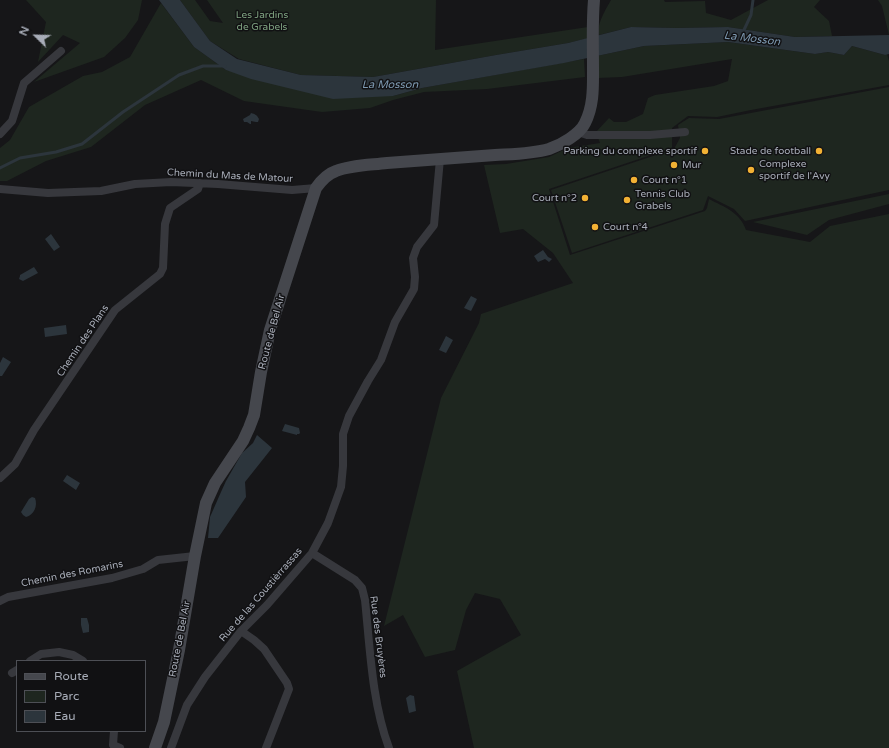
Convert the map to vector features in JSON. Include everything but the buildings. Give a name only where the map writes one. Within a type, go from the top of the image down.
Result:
[{"type":"street","points":[[594,0],[593,94],[590,111],[581,129],[587,135],[650,135],[684,132]]},
{"type":"street","points":[[0,134],[12,121],[24,83],[61,51]]},
{"type":"street","name":"Route de Bel Air","points":[[155,748],[164,722],[206,503],[215,483],[243,441],[254,415],[270,330],[316,188],[324,178],[336,170],[368,165],[533,152],[549,149],[560,144],[581,129]]},
{"type":"street","name":"Rue de las Coustièrrassas","points":[[170,748],[187,705],[205,677],[241,632],[267,605],[312,553],[328,522],[340,487],[343,466],[343,434],[349,416],[368,380],[381,360],[395,322],[414,289],[415,277],[413,258],[417,247],[434,225],[440,159]]},
{"type":"street","name":"Chemin du Mas de Matour","points":[[0,189],[48,193],[101,191],[135,184],[171,182],[292,190],[316,188]]},
{"type":"street","name":"Chemin des Plans","points":[[0,478],[15,464],[34,430],[115,310],[160,274],[163,268],[164,224],[170,208],[198,189],[200,183]]},
{"type":"street","name":"Rue des Bruyères","points":[[312,553],[356,580],[362,588],[365,600],[376,696],[385,738],[389,748]]},
{"type":"street","name":"Chemin des Romarins","points":[[0,601],[8,597],[112,578],[143,569],[158,560],[195,556]]},
{"type":"street","points":[[241,632],[254,640],[264,649],[287,683],[289,689],[266,748]]},
{"type":"street","points":[[32,660],[41,654],[59,652],[72,655],[81,660]]},
{"type":"street","points":[[113,747],[114,732]]},
{"type":"green space","points":[[26,0],[142,0],[138,20],[125,38],[104,57],[34,82],[80,43],[63,35],[38,62],[46,22]]},
{"type":"green space","name":"Les Jardins de Grabels","points":[[180,0],[195,0],[210,21],[223,23],[207,0],[436,0],[435,50],[588,27],[589,38],[373,77],[301,75],[239,59],[210,41]]},
{"type":"green space","points":[[611,0],[664,0],[665,2],[705,1],[706,13],[731,20],[768,0],[820,0],[814,7],[829,21],[832,36],[795,37],[728,27],[631,27],[599,35],[598,31],[600,22]]},
{"type":"green space","points":[[878,0],[889,0],[889,35],[882,6]]},
{"type":"green space","points":[[161,3],[194,47],[226,70],[393,96],[422,88],[584,59],[585,77],[487,89],[424,92],[370,108],[322,112],[244,101],[201,80],[145,105],[91,147],[46,161],[7,181],[0,181],[0,148],[10,140],[29,107],[83,76],[102,72],[130,57]]},
{"type":"green space","points":[[728,42],[815,54],[828,52],[844,55],[852,46],[885,55],[887,54],[889,61],[889,85],[717,117],[688,116],[672,128],[672,148],[549,189],[570,255],[705,211],[709,199],[736,214],[746,230],[810,242],[830,226],[889,214],[889,748],[474,748],[457,671],[521,635],[500,599],[475,593],[466,610],[455,650],[425,657],[403,615],[384,626],[441,398],[479,323],[481,314],[573,283],[553,253],[523,229],[500,233],[484,165],[506,164],[549,157],[568,148],[600,143],[596,132],[609,118],[614,122],[626,122],[643,114],[648,98],[655,95],[714,86],[728,81],[732,59],[622,77],[597,78],[597,56],[644,46]]},
{"type":"green space","name":"Complexe sportif de l'Avy","points":[[889,87],[889,190],[745,221],[734,209],[708,196],[703,210],[572,253],[551,190],[674,149],[680,138],[678,125],[689,118],[719,119]]},
{"type":"green space","points":[[889,194],[889,204],[829,220],[807,235],[753,222]]},
{"type":"water","name":"La Mosson","points":[[159,0],[180,0],[210,41],[237,59],[301,75],[373,77],[568,43],[631,27],[728,27],[795,37],[889,35],[889,54],[885,55],[852,46],[844,55],[828,52],[815,54],[728,42],[644,46],[564,63],[422,88],[393,96],[333,99],[251,79],[226,70],[194,47]]},
{"type":"water","points":[[251,113],[255,114],[259,119],[258,122],[251,121],[250,124],[244,122],[243,119]]},
{"type":"water","points":[[51,234],[60,247],[54,251],[45,239]]},
{"type":"water","points":[[543,250],[548,257],[552,259],[549,262],[545,259],[538,262],[534,256]]},
{"type":"water","points":[[34,267],[38,273],[23,281],[19,279],[20,275]]},
{"type":"water","points":[[471,296],[477,299],[471,311],[464,308]]},
{"type":"water","points":[[66,325],[67,334],[45,337],[44,328]]},
{"type":"water","points":[[446,336],[453,340],[446,353],[439,350]]},
{"type":"water","points":[[3,357],[11,362],[2,376],[0,376],[0,363]]},
{"type":"water","points":[[285,424],[299,428],[300,433],[297,435],[282,431]]},
{"type":"water","points":[[257,435],[272,448],[245,482],[246,497],[218,538],[208,538],[210,517],[226,481],[242,453],[253,443]]},
{"type":"water","points":[[67,475],[80,483],[76,490],[63,481]]},
{"type":"water","points":[[32,497],[35,498],[36,507],[29,516],[26,517],[21,512],[29,499]]},
{"type":"water","points":[[81,618],[87,618],[89,632],[83,633]]},
{"type":"water","points":[[410,695],[414,696],[416,711],[409,713],[406,698]]},
{"type":"waterway","points":[[743,32],[751,15],[753,0]]},
{"type":"waterway","points":[[0,168],[20,158],[56,152],[82,144],[123,112],[179,75],[203,66],[225,66]]},
{"type":"place","name":"Parking du complexe sportif","points":[[705,151]]},
{"type":"place","name":"Stade de football","points":[[819,151]]},
{"type":"place","name":"Mur","points":[[674,165]]},
{"type":"place","name":"Complexe sportif de l'Avy","points":[[751,170]]},
{"type":"place","name":"Court n°1","points":[[634,180]]},
{"type":"place","name":"Court n°2","points":[[585,198]]},
{"type":"place","name":"Tennis Club Grabels","points":[[627,200]]},
{"type":"place","name":"Court n°4","points":[[595,227]]}]
